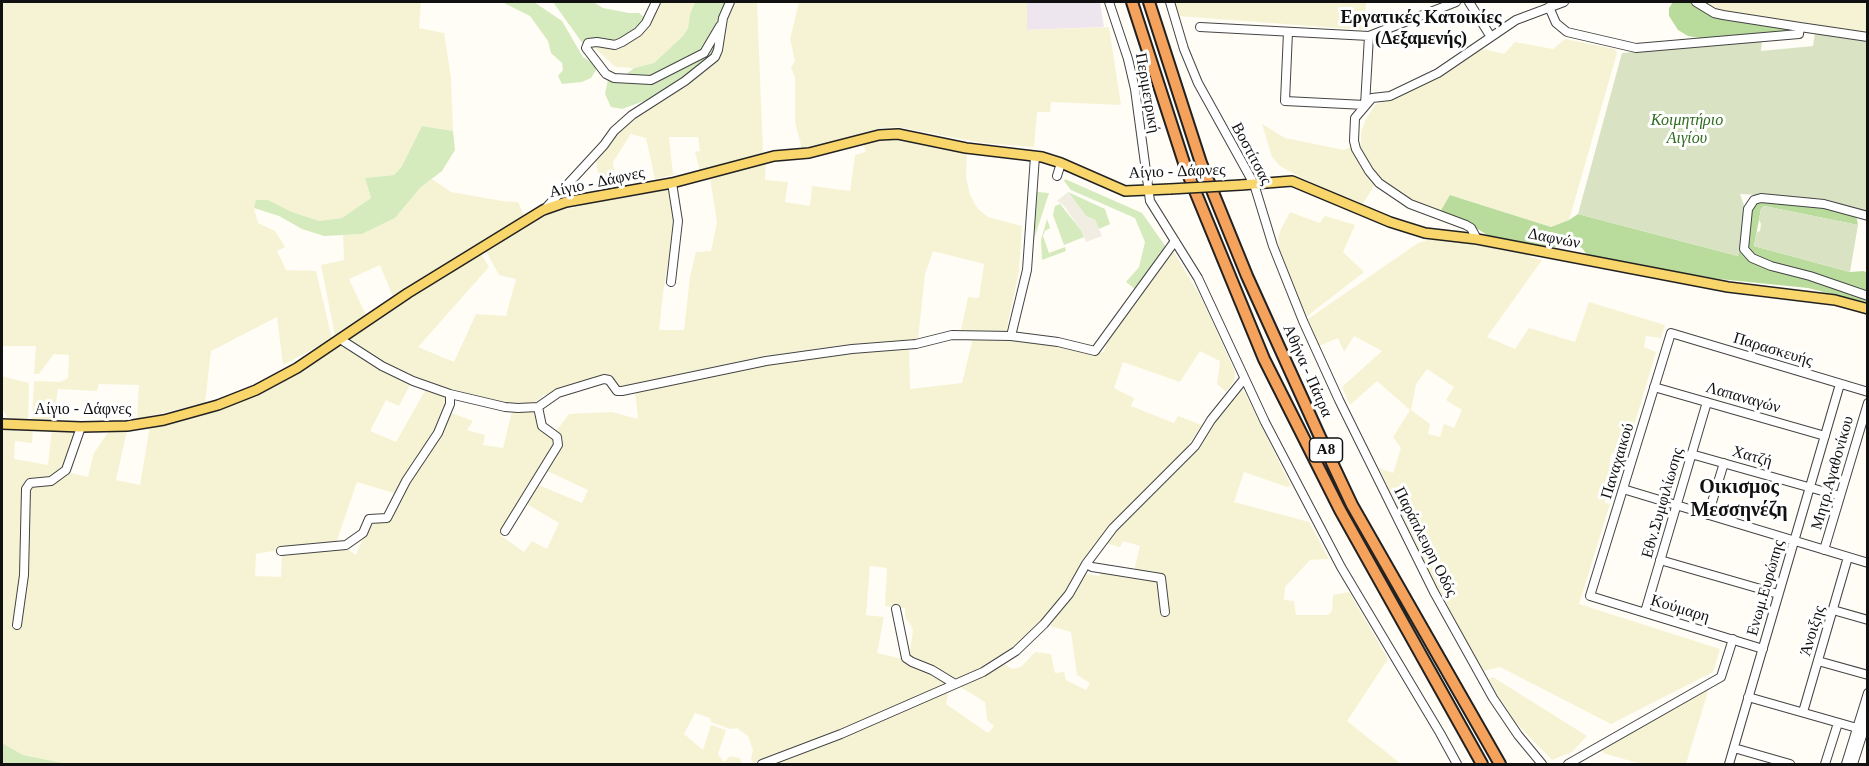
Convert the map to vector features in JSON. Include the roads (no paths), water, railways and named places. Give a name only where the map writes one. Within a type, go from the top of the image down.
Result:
[{"type":"highway","name":"Αθήνα - Πάτρα","points":[[1132,2],[1186,170],[1264,359],[1340,510],[1482,765]]},
{"type":"highway","name":"Αθήνα - Πάτρα","points":[[1149,2],[1201,163],[1247,276],[1320,437],[1352,505],[1500,765]]},
{"type":"main road","name":"Αίγιο - Δάφνες","points":[[2,424],[81,428],[127,426],[147,424],[218,405],[256,390],[287,374],[408,293],[543,210],[566,202],[672,183],[774,156],[809,153],[888,134],[902,134],[966,148],[1035,156],[1061,163],[1125,191],[1241,185]]},
{"type":"main road","name":"Δαφνών","points":[[1241,185],[1284,180],[1295,182],[1411,229],[1477,238],[1728,287],[1835,300],[1868,309]]},
{"type":"street","points":[[656,2],[646,23],[638,32],[622,42],[615,45],[588,43],[586,48],[606,74],[614,78],[651,80],[704,53],[721,24],[730,2]]},
{"type":"street","name":"Περιμετρική","points":[[1109,2],[1128,59],[1135,89],[1148,191],[1155,212],[1201,285],[1244,379],[1341,567],[1457,765]]},
{"type":"street","name":"Βοστίτσας","points":[[1170,2],[1184,49],[1198,83],[1254,184],[1269,236],[1303,321]]},
{"type":"street","points":[[1200,27],[1369,36],[1456,2]]},
{"type":"street","points":[[1469,2],[1491,37]]},
{"type":"street","points":[[1477,238],[1471,228],[1466,225],[1410,204],[1386,189],[1373,177],[1356,149],[1355,118],[1372,98],[1390,96],[1438,73],[1516,20],[1564,2]]},
{"type":"street","points":[[1696,2],[1714,13],[1723,15],[1868,37]]},
{"type":"street","points":[[1549,7],[1556,23],[1567,32],[1636,48],[1799,34],[1800,27]]},
{"type":"street","points":[[543,210],[604,145],[614,131],[632,115],[685,81],[716,57],[721,24]]},
{"type":"street","points":[[1288,32],[1286,101],[1365,105]]},
{"type":"street","points":[[1365,105],[1369,36]]},
{"type":"street","points":[[1011,336],[1028,270],[1035,156]]},
{"type":"street","points":[[1057,176],[1061,163]]},
{"type":"street","points":[[671,282],[678,221],[672,183]]},
{"type":"street","points":[[1868,216],[1824,204],[1761,198],[1754,200],[1748,209],[1744,249],[1747,255],[1771,266],[1810,276],[1868,296]]},
{"type":"street","points":[[340,339],[382,366],[413,381],[450,394],[505,407],[538,407],[558,393],[604,379],[609,380],[617,391],[622,391],[766,361],[852,349],[916,344],[961,334],[1011,336],[1058,342],[1095,351],[1175,242]]},
{"type":"street","name":"Παράπλευρη Οδός","points":[[1303,321],[1339,400],[1434,592],[1493,698],[1542,765]]},
{"type":"street","name":"Παρασκευής","points":[[1671,333],[1868,392]]},
{"type":"street","name":"Παναχαικού","points":[[1590,596],[1671,333]]},
{"type":"street","points":[[762,765],[841,734],[983,672],[1016,651],[1069,594],[1086,564],[1113,528],[1195,446],[1211,420],[1244,379]]},
{"type":"street","name":"Ενωμ.Ευρώπης","points":[[1729,765],[1840,384]]},
{"type":"street","name":"Λαπαναγών","points":[[1654,387],[1825,436]]},
{"type":"street","points":[[281,551],[346,545],[363,533],[369,519],[387,518],[406,481],[438,433],[450,405],[450,394]]},
{"type":"street","name":"Εθν.Συμφιλίωσης","points":[[1645,612],[1707,402]]},
{"type":"street","name":"Μητρ.Αγαθονίκου","points":[[1824,550],[1868,403]]},
{"type":"street","points":[[505,531],[558,445],[557,437],[542,426],[538,407]]},
{"type":"street","points":[[17,625],[24,575],[26,489],[30,483],[51,481],[66,470],[81,428]]},
{"type":"street","name":"Χατζή","points":[[1691,454],[1840,496]]},
{"type":"street","points":[[1708,515],[1724,463]]},
{"type":"street","points":[[1623,489],[1868,563]]},
{"type":"street","name":"Άνοιξης","points":[[1803,712],[1848,557]]},
{"type":"street","points":[[1660,560],[1778,594]]},
{"type":"street","points":[[1086,564],[1092,567],[1161,578],[1165,612]]},
{"type":"street","name":"Κούμαρη","points":[[1590,596],[1762,649]]},
{"type":"street","points":[[896,609],[906,658],[955,684]]},
{"type":"street","points":[[1833,610],[1868,620]]},
{"type":"street","points":[[1568,765],[1721,677],[1733,639]]},
{"type":"street","points":[[1818,661],[1868,675]]},
{"type":"street","points":[[1853,765],[1868,693]]},
{"type":"street","points":[[1748,697],[1860,729]]},
{"type":"street","points":[[1846,765],[1860,729],[1868,717]]},
{"type":"street","points":[[1825,765],[1838,723]]},
{"type":"street","points":[[1734,748],[1790,765]]},
{"type":"district","name":"Εργατικές Κατοικίες (Δεξαμενής)","points":[[1421,28]]},
{"type":"district","name":"Οικισμος Μεσσηνέζη","points":[[1739,500]]},
{"type":"park label","name":"Κοιμητήριο Αιγίου","points":[[1687,130]]}]
